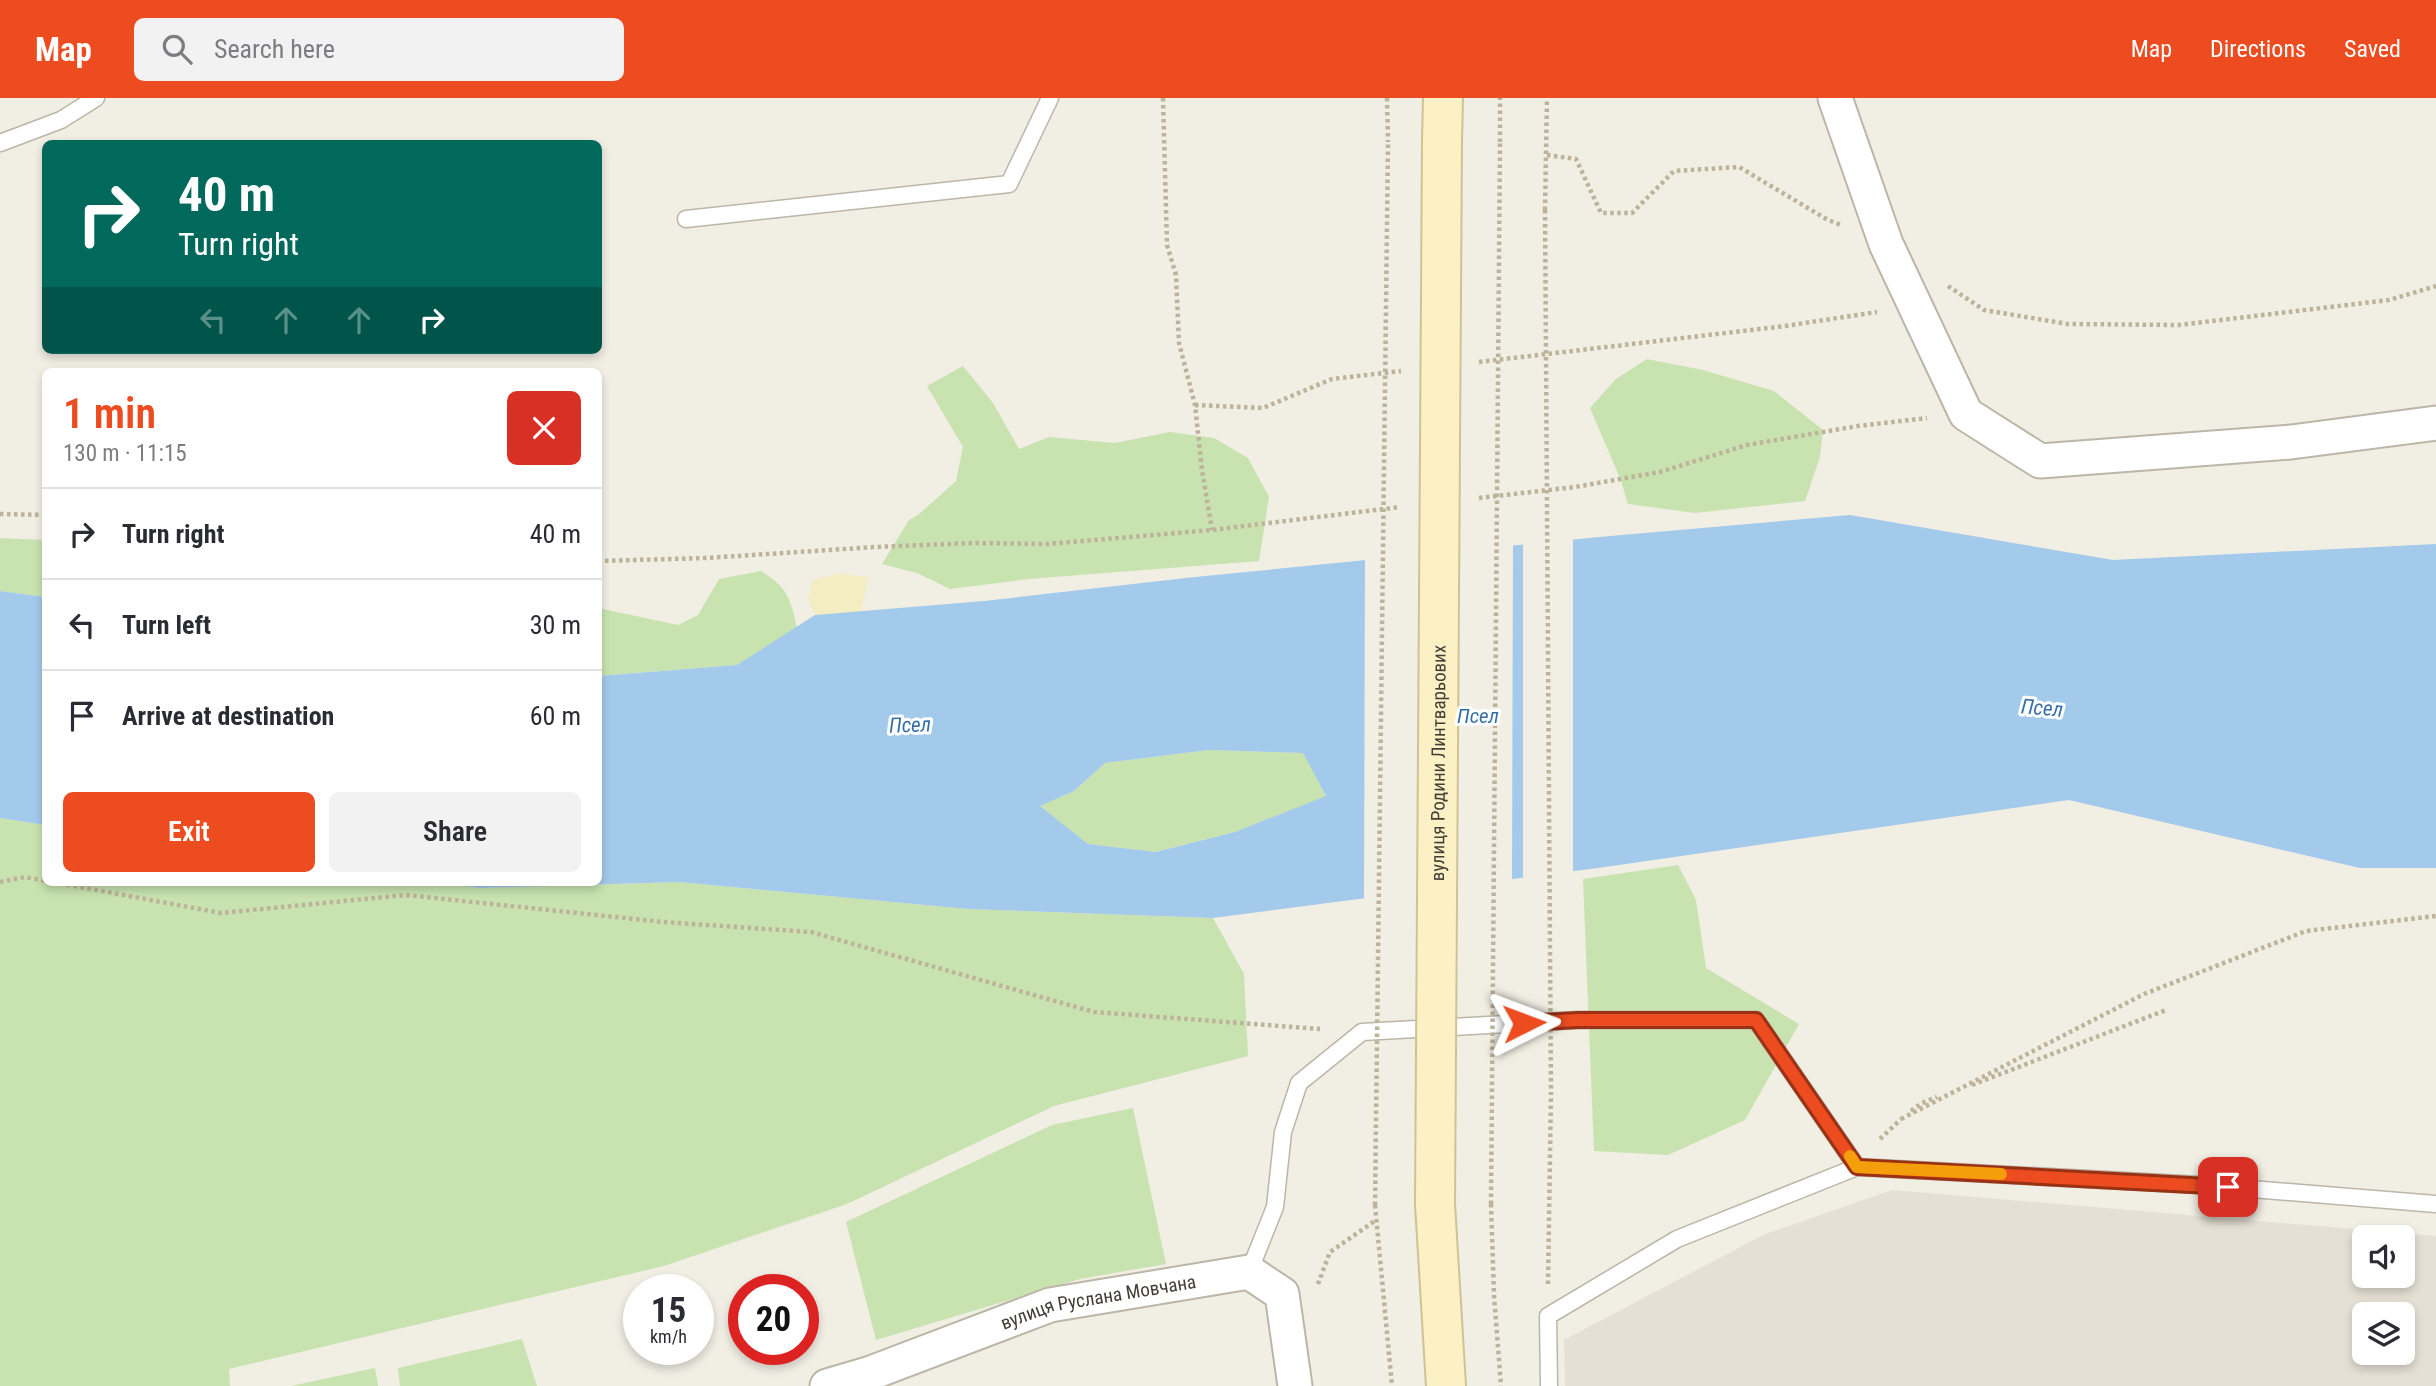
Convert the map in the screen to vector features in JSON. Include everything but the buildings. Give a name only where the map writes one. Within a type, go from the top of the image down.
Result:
[{"type":"main road","name":"вулиця Родини Линтварьових","points":[[1443,98],[1435,1204],[1446,1386]]},
{"type":"street","points":[[1835,98],[1886,244],[1966,414],[2040,460],[2291,442],[2436,423]]},
{"type":"street","points":[[1249,1272],[1282,1294],[1295,1386]]},
{"type":"street","name":"вулиця Руслана Мовчана","points":[[827,1386],[871,1373],[1050,1305],[1249,1272]]},
{"type":"lane","points":[[0,143],[61,120],[96,98]]},
{"type":"lane","points":[[686,219],[1009,184],[1050,98]]},
{"type":"lane","points":[[1249,1272],[1275,1207],[1283,1132],[1299,1083],[1362,1032],[1578,1020],[1756,1020],[1857,1167]]},
{"type":"lane","points":[[1549,1386],[1548,1316],[1677,1239],[1857,1167],[2202,1185],[2436,1204]]},
{"type":"path","points":[[1163,98],[1167,245],[1176,275],[1179,343],[1195,405],[1212,530]]},
{"type":"path","points":[[1387,98],[1375,1205],[1392,1386]]},
{"type":"path","points":[[1500,98],[1491,1205],[1501,1386]]},
{"type":"path","points":[[1547,98],[1545,210],[1552,1093],[1548,1316]]},
{"type":"path","points":[[1547,155],[1576,159],[1601,213],[1632,213],[1674,171],[1739,167],[1828,220],[1886,244]]},
{"type":"path","points":[[1940,280],[1984,310],[2068,324],[2179,325],[2254,318],[2389,300],[2436,286]]},
{"type":"path","points":[[1471,363],[1786,327],[1916,306]]},
{"type":"path","points":[[1195,405],[1263,408],[1332,379],[1401,371]]},
{"type":"path","points":[[1468,499],[1574,487],[1660,472],[1747,445],[1858,426],[1966,414]]},
{"type":"path","points":[[602,561],[706,558],[924,545],[1048,544],[1212,530],[1401,507]]},
{"type":"path","points":[[0,514],[42,515]]},
{"type":"path","points":[[0,882],[25,877],[42,880]]},
{"type":"path","points":[[75,886],[221,913],[406,895],[663,922],[811,932],[1094,1012],[1362,1032]]},
{"type":"path","points":[[1901,1119],[2144,994],[2306,931],[2436,916]]},
{"type":"path","points":[[1857,1167],[1887,1130],[1922,1103],[2166,1010]]},
{"type":"path","points":[[1282,1294],[1298,1293],[1317,1287],[1330,1252],[1376,1220]]},
{"type":"shaded area","points":[[1892,1190],[2352,1229],[2352,1288],[2415,1288],[2415,1234],[2436,1236],[2436,1386],[1565,1386],[1564,1340],[1763,1235]]},
{"type":"green space","points":[[1647,359],[1703,370],[1774,391],[1823,430],[1820,457],[1805,501],[1695,513],[1628,504],[1620,478],[1590,408],[1616,379]]},
{"type":"green space","points":[[963,366],[993,403],[1019,449],[1049,437],[1115,443],[1170,432],[1214,438],[1248,458],[1269,497],[1259,561],[1029,579],[950,589],[917,573],[882,564],[909,520],[956,481],[963,447],[927,386]]},
{"type":"green space","points":[[0,538],[42,540],[42,597],[0,591]]},
{"type":"green space","points":[[761,571],[786,594],[797,628],[737,665],[602,676],[602,609],[678,625],[698,615],[719,579]]},
{"type":"green space","points":[[1209,750],[1304,753],[1326,797],[1235,832],[1156,852],[1088,844],[1039,806],[1074,791],[1105,763]]},
{"type":"green space","points":[[0,818],[42,825],[42,886],[479,888],[679,882],[968,909],[1213,918],[1244,974],[1248,1056],[1054,1106],[847,1204],[664,1266],[229,1369],[230,1386],[0,1386]]},
{"type":"green space","points":[[1678,865],[1696,900],[1706,968],[1799,1024],[1745,1120],[1668,1155],[1594,1151],[1583,879]]},
{"type":"green space","points":[[1133,1108],[1166,1264],[1080,1279],[876,1340],[846,1222],[1052,1125]]},
{"type":"green space","points":[[522,1339],[537,1386],[400,1386],[398,1368]]},
{"type":"green space","points":[[375,1368],[378,1386],[291,1386]]},
{"type":"sand","points":[[841,573],[868,578],[861,612],[815,615],[808,599],[813,580]]},
{"type":"water","name":"Псел","points":[[1850,515],[2113,560],[2436,544],[2436,868],[2360,868],[2069,800],[1598,868],[1213,918],[968,909],[679,882],[602,884],[602,676],[737,665],[815,615],[984,601],[1195,577]],"holes":[[[1209,750],[1303,753],[1326,796],[1235,832],[1156,852],[1088,844],[1040,806],[1074,791],[1105,763]]]},
{"type":"water","points":[[0,591],[42,597],[42,825],[0,818]]},
{"type":"water","name":"Псел","points":[[466,886],[546,886],[479,888]]},
{"type":"pier","points":[[1573,536],[1573,874],[1523,881],[1523,541]]},
{"type":"pier","points":[[1513,542],[1512,883],[1364,902],[1365,557]]},
{"type":"slow traffic","points":[[1850,1156],[1857,1167],[2001,1174]]},
{"type":"route","points":[[1524,1023],[1578,1020],[1756,1020],[1857,1167],[2228,1187]]}]
